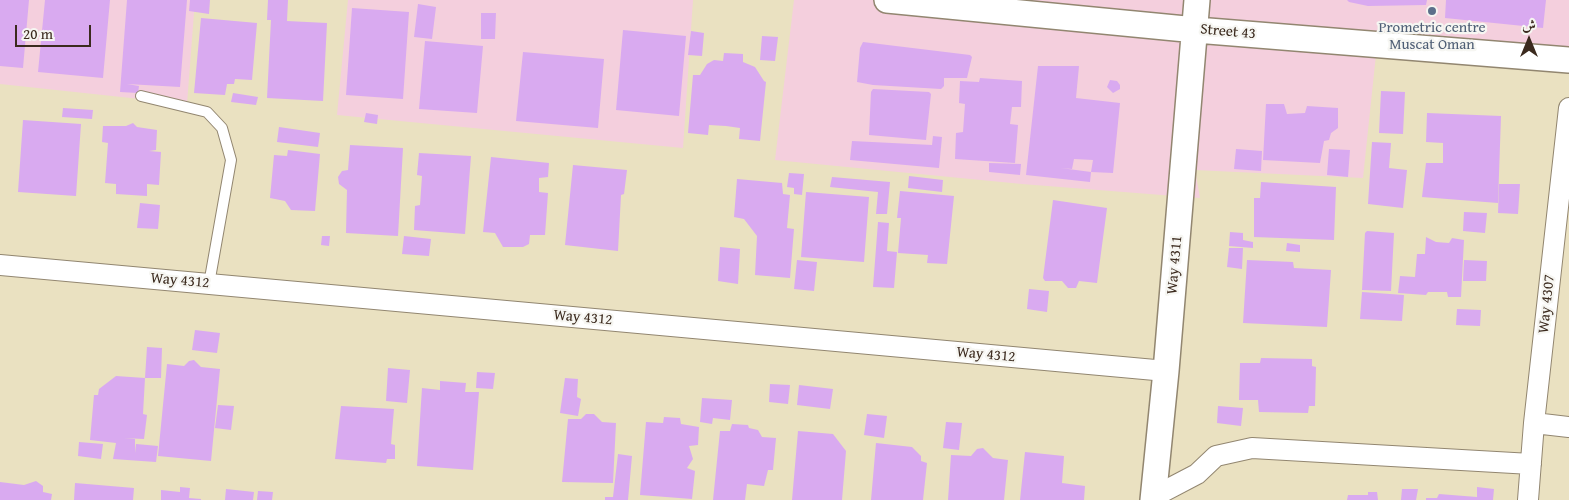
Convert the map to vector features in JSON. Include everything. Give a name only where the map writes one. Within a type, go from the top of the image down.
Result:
[{"type":"street","name":"Street 43","points":[[887,0],[1196,30],[1569,60]]},
{"type":"street","name":"Way 4311","points":[[1153,499],[1166,371],[1196,30],[1197,0]]},
{"type":"street","name":"Way 4307","points":[[1528,500],[1534,423],[1569,108]]},
{"type":"street","name":"Way 4312","points":[[0,265],[1166,371]]},
{"type":"street","points":[[1534,423],[1569,427]]},
{"type":"street","points":[[1153,499],[1197,474],[1216,456],[1252,448],[1531,464]]},
{"type":"lane","points":[[141,96],[207,112],[222,128],[231,160],[209,284]]},
{"type":"shaded area","points":[[0,0],[195,0],[187,104],[0,84]]},
{"type":"shaded area","points":[[348,0],[693,0],[683,148],[337,115]]},
{"type":"shaded area","points":[[794,0],[1569,0],[1569,61],[1377,45],[1363,178],[1195,170],[1200,198],[1022,184],[775,160]]},
{"type":"building","points":[[0,0],[29,0],[23,68],[0,66]]},
{"type":"building","points":[[45,0],[110,0],[103,78],[38,72]]},
{"type":"building","points":[[127,0],[187,0],[180,87],[127,84],[139,86],[138,93],[120,92]]},
{"type":"building","points":[[190,0],[210,0],[209,14],[189,11]]},
{"type":"building","points":[[268,0],[288,0],[287,21],[327,23],[323,101],[267,98],[271,20],[267,20]]},
{"type":"building","points":[[1347,0],[1427,0],[1426,5],[1368,6]]},
{"type":"building","points":[[1446,0],[1546,0],[1543,28],[1445,18]]},
{"type":"building","points":[[418,4],[436,7],[432,39],[414,37]]},
{"type":"building","points":[[352,8],[409,12],[403,99],[346,95]]},
{"type":"building","points":[[481,13],[496,13],[495,39],[481,39]]},
{"type":"building","points":[[201,18],[257,23],[252,80],[235,79],[234,84],[227,84],[225,95],[194,93]]},
{"type":"building","points":[[623,30],[686,36],[679,116],[616,110]]},
{"type":"building","points":[[691,31],[704,33],[702,56],[688,55]]},
{"type":"building","points":[[762,36],[778,37],[775,61],[760,60]]},
{"type":"building","points":[[425,41],[483,46],[477,113],[419,109]]},
{"type":"building","points":[[863,42],[970,55],[972,57],[967,78],[944,78],[944,86],[941,89],[873,85],[857,82],[860,48]]},
{"type":"building","points":[[523,52],[604,59],[598,128],[516,121]]},
{"type":"building","points":[[724,53],[743,54],[743,62],[755,67],[766,82],[760,141],[739,139],[740,128],[726,126],[709,125],[708,135],[688,133],[693,75],[700,75],[707,64],[714,60],[723,61]]},
{"type":"building","points":[[1038,66],[1079,66],[1076,98],[1120,103],[1113,173],[1091,172],[1090,182],[1026,175]],"holes":[[[1074,159],[1093,160],[1091,172],[1061,168],[1072,169]]]},
{"type":"building","points":[[980,78],[1022,81],[1021,107],[1012,107],[1010,124],[1018,125],[1015,163],[955,159],[956,133],[963,132],[965,104],[959,103],[960,81],[979,82]]},
{"type":"building","points":[[1110,80],[1117,81],[1120,89],[1113,93],[1107,87]]},
{"type":"building","points":[[873,89],[929,92],[931,94],[926,140],[869,135],[871,92]]},
{"type":"building","points":[[1381,91],[1405,92],[1403,134],[1379,133]]},
{"type":"building","points":[[233,93],[258,97],[256,105],[231,102]]},
{"type":"building","points":[[1266,104],[1284,104],[1287,114],[1305,113],[1307,106],[1338,108],[1338,128],[1331,133],[1329,140],[1324,141],[1320,163],[1263,160]]},
{"type":"building","points":[[63,108],[93,110],[92,119],[62,117]]},
{"type":"building","points":[[366,113],[378,115],[377,124],[364,122]]},
{"type":"building","points":[[1427,113],[1501,116],[1498,203],[1422,197],[1426,163],[1443,163],[1443,143],[1426,142]]},
{"type":"building","points":[[23,120],[81,124],[76,196],[18,192]]},
{"type":"building","points":[[133,123],[137,127],[157,130],[156,150],[149,151],[161,152],[159,185],[147,184],[147,196],[116,194],[116,184],[105,183],[108,143],[102,142],[103,126],[126,126]]},
{"type":"building","points":[[279,127],[320,133],[318,147],[277,142]]},
{"type":"building","points":[[933,136],[942,137],[939,168],[850,160],[852,141],[932,145]]},
{"type":"building","points":[[1372,142],[1391,143],[1389,168],[1407,170],[1403,208],[1368,204]]},
{"type":"building","points":[[350,145],[403,148],[398,236],[346,233],[347,190],[339,184],[338,177],[342,171],[348,170]]},
{"type":"building","points":[[1236,149],[1262,151],[1261,171],[1234,169]]},
{"type":"building","points":[[1329,149],[1350,150],[1348,177],[1327,175]]},
{"type":"building","points":[[288,150],[320,154],[315,211],[291,210],[285,201],[270,198],[274,155],[287,156]]},
{"type":"building","points":[[419,153],[471,156],[465,234],[414,230],[415,206],[420,205],[422,176],[417,175]]},
{"type":"building","points":[[491,157],[549,163],[548,177],[539,178],[539,192],[548,193],[545,235],[530,235],[529,244],[523,247],[503,247],[495,233],[483,232]]},
{"type":"building","points":[[989,163],[1021,164],[1020,175],[989,172]]},
{"type":"building","points":[[573,165],[627,170],[624,194],[621,195],[618,251],[565,245]]},
{"type":"building","points":[[789,173],[804,174],[802,195],[794,194],[794,188],[787,187]]},
{"type":"building","points":[[909,176],[943,180],[942,192],[908,188]]},
{"type":"building","points":[[832,177],[890,182],[887,214],[876,214],[878,192],[830,187]]},
{"type":"building","points":[[737,179],[782,183],[783,194],[790,195],[787,228],[794,229],[790,278],[755,275],[757,236],[744,219],[734,217]]},
{"type":"building","points":[[1261,182],[1336,187],[1334,240],[1254,237],[1254,198],[1260,198]]},
{"type":"building","points":[[1499,184],[1520,184],[1518,214],[1498,213]]},
{"type":"building","points":[[900,191],[954,196],[947,264],[927,263],[928,255],[898,253],[901,218],[897,218]]},
{"type":"building","points":[[806,192],[869,197],[864,262],[801,257]]},
{"type":"building","points":[[1053,200],[1107,208],[1097,283],[1079,281],[1076,288],[1068,288],[1062,281],[1045,281],[1043,278]]},
{"type":"building","points":[[140,203],[160,205],[158,229],[137,228]]},
{"type":"building","points":[[1464,212],[1487,213],[1485,233],[1463,231]]},
{"type":"building","points":[[878,222],[889,223],[887,251],[897,252],[894,288],[873,287]]},
{"type":"building","points":[[1367,231],[1394,233],[1391,291],[1362,290],[1365,233]]},
{"type":"building","points":[[1230,232],[1243,233],[1243,240],[1253,242],[1253,248],[1229,246]]},
{"type":"building","points":[[322,236],[330,236],[329,246],[321,245]]},
{"type":"building","points":[[404,236],[431,239],[429,256],[402,254]]},
{"type":"building","points":[[1426,237],[1436,242],[1449,243],[1452,238],[1464,240],[1461,297],[1448,297],[1447,292],[1428,292],[1426,295],[1398,293],[1400,276],[1415,277],[1417,254],[1425,254]]},
{"type":"building","points":[[1287,243],[1300,245],[1300,252],[1286,251]]},
{"type":"building","points":[[720,247],[740,249],[738,284],[718,281]]},
{"type":"building","points":[[1229,248],[1243,248],[1242,269],[1227,267]]},
{"type":"building","points":[[797,260],[817,262],[814,291],[794,289]]},
{"type":"building","points":[[1247,260],[1293,262],[1294,268],[1331,270],[1327,327],[1243,323]]},
{"type":"building","points":[[1464,260],[1487,261],[1486,281],[1463,281]]},
{"type":"building","points":[[1029,289],[1049,291],[1047,312],[1027,309]]},
{"type":"building","points":[[1362,292],[1404,295],[1402,321],[1360,319]]},
{"type":"building","points":[[1457,309],[1481,310],[1480,326],[1456,325]]},
{"type":"building","points":[[195,330],[220,333],[217,353],[192,350]]},
{"type":"building","points":[[147,347],[162,348],[161,378],[145,378]]},
{"type":"building","points":[[1261,358],[1312,359],[1312,366],[1316,367],[1315,406],[1309,406],[1308,413],[1259,412],[1258,400],[1239,400],[1240,363],[1260,363]]},
{"type":"building","points":[[194,360],[201,367],[220,369],[211,461],[158,456],[167,364],[184,366],[189,361]]},
{"type":"building","points":[[388,368],[410,370],[407,403],[386,401]]},
{"type":"building","points":[[477,372],[495,373],[493,389],[476,388]]},
{"type":"building","points":[[116,376],[145,378],[143,414],[147,415],[144,439],[124,438],[135,439],[135,453],[136,444],[158,446],[156,462],[113,459],[116,443],[90,440],[94,395],[98,395],[99,389]]},
{"type":"building","points":[[565,378],[578,379],[577,397],[581,399],[578,416],[560,413]]},
{"type":"building","points":[[440,381],[466,383],[465,392],[479,392],[473,470],[417,466],[422,388],[440,390]]},
{"type":"building","points":[[770,384],[790,385],[788,404],[769,402]]},
{"type":"building","points":[[799,385],[833,389],[830,409],[797,405]]},
{"type":"building","points":[[702,398],[732,400],[730,420],[713,418],[712,424],[700,422]]},
{"type":"building","points":[[218,405],[234,406],[231,430],[215,428]]},
{"type":"building","points":[[341,406],[394,409],[391,444],[395,445],[395,459],[387,459],[386,463],[335,459]]},
{"type":"building","points":[[1218,406],[1243,408],[1241,426],[1217,423]]},
{"type":"building","points":[[586,414],[594,414],[602,422],[616,423],[613,483],[562,482],[568,419],[581,419]]},
{"type":"building","points":[[867,414],[887,416],[884,438],[864,435]]},
{"type":"building","points":[[664,417],[680,418],[681,424],[699,427],[698,445],[689,446],[693,459],[687,468],[695,471],[692,499],[640,495],[646,422],[663,423]]},
{"type":"building","points":[[946,422],[962,423],[959,450],[943,448]]},
{"type":"building","points":[[732,424],[748,425],[749,428],[758,430],[762,437],[776,438],[773,470],[768,470],[764,486],[747,484],[745,500],[713,500],[720,431],[730,431]]},
{"type":"building","points":[[798,431],[833,434],[846,451],[842,500],[792,500]]},
{"type":"building","points":[[79,442],[103,444],[101,459],[78,456]]},
{"type":"building","points":[[876,443],[912,447],[921,456],[921,461],[927,463],[923,500],[871,500]]},
{"type":"building","points":[[983,448],[993,458],[1008,460],[1004,500],[948,500],[951,455],[971,456],[977,449]]},
{"type":"building","points":[[1025,452],[1064,456],[1062,483],[1085,486],[1084,500],[1020,500]]},
{"type":"building","points":[[618,454],[632,456],[628,500],[605,500],[605,497],[613,497]]},
{"type":"building","points":[[36,481],[43,486],[43,492],[52,494],[51,500],[0,500],[0,482],[24,485]]},
{"type":"building","points":[[75,483],[134,488],[133,500],[74,500]]},
{"type":"building","points":[[180,487],[190,488],[189,498],[201,500],[161,500],[161,490],[180,492]]},
{"type":"building","points":[[1477,487],[1494,489],[1493,500],[1426,500],[1426,498],[1437,498],[1439,494],[1477,497]]},
{"type":"building","points":[[226,489],[254,492],[253,500],[225,500]]},
{"type":"building","points":[[1402,489],[1418,489],[1416,500],[1401,500]]},
{"type":"building","points":[[258,491],[273,492],[272,500],[257,500]]},
{"type":"building","points":[[1368,492],[1377,492],[1378,500],[1347,500],[1348,495],[1368,495]]},
{"type":"place","name":"Prometric centre Muscat Oman","points":[[1432,11]]}]
